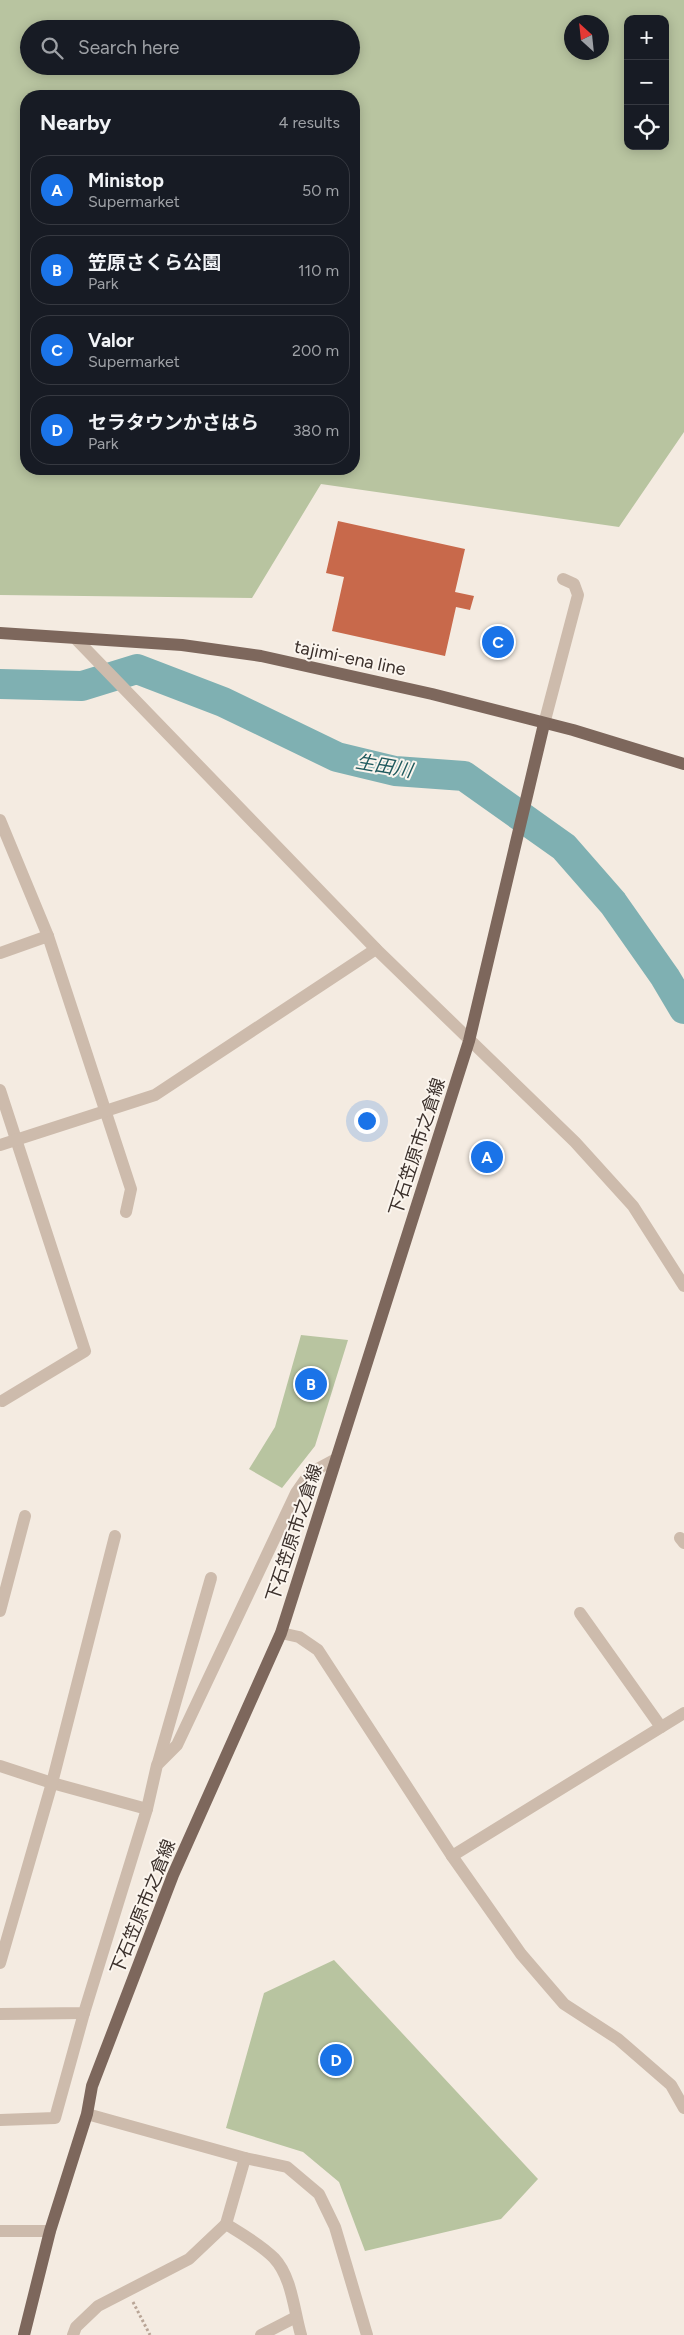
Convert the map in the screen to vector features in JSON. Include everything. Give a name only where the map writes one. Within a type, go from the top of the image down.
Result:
[{"type":"main road","name":"tajimi-ena line","points":[[0,633],[182,645],[261,656],[432,694],[573,730],[684,764]]},
{"type":"main road","name":"下石笠原市之倉線","points":[[24,2335],[50,2231],[87,2114],[92,2086],[173,1875],[281,1633],[469,1041],[514,844],[544,724]]},
{"type":"street","points":[[544,724],[578,595],[574,584],[563,580]]},
{"type":"street","points":[[76,639],[95,661],[376,949],[575,1142],[633,1206],[684,1286]]},
{"type":"street","points":[[0,820],[48,936],[131,1189],[126,1212]]},
{"type":"street","points":[[0,952],[48,936]]},
{"type":"street","points":[[0,1145],[155,1095],[376,949]]},
{"type":"street","points":[[0,1090],[85,1351],[1,1399]]},
{"type":"street","points":[[157,1765],[176,1744],[296,1493],[310,1473],[336,1459]]},
{"type":"street","points":[[0,1611],[25,1516]]},
{"type":"street","points":[[0,1962],[52,1783],[115,1536]]},
{"type":"street","points":[[0,2120],[55,2118],[84,2013],[147,1809],[157,1765],[211,1578]]},
{"type":"street","points":[[580,1614],[662,1726]]},
{"type":"street","points":[[281,1633],[299,1636],[318,1650],[452,1856],[521,1954],[564,2004],[618,2039],[671,2085],[684,2108]]},
{"type":"street","points":[[452,1856],[684,1713]]},
{"type":"street","points":[[0,1766],[52,1783],[147,1809]]},
{"type":"street","points":[[0,2014],[84,2013]]},
{"type":"street","points":[[87,2114],[245,2158],[287,2167],[319,2194],[334,2227],[367,2335]]},
{"type":"street","points":[[73,2335],[76,2327],[98,2306],[189,2259],[226,2224],[245,2158]]},
{"type":"street","points":[[226,2224],[252,2240],[275,2259],[287,2280],[301,2335]]},
{"type":"street","points":[[0,2231],[50,2231]]},
{"type":"street","points":[[261,2335],[296,2317]]},
{"type":"path","points":[[127,2290],[150,2335]]},
{"type":"green space","points":[[0,0],[684,0],[684,432],[619,527],[321,484],[252,598],[0,595]]},
{"type":"green space","points":[[301,1335],[348,1340],[315,1446],[282,1488],[249,1469],[275,1427]]},
{"type":"green space","points":[[334,1960],[538,2179],[501,2219],[365,2251],[339,2182],[303,2152],[226,2128],[264,1993]]},
{"type":"building","points":[[338,521],[465,549],[455,592],[474,596],[470,610],[456,607],[445,656],[332,631],[344,577],[326,573]]},
{"type":"waterway","name":"生田川","points":[[0,684],[82,686],[137,669],[223,702],[337,757],[395,771],[464,776],[564,847],[613,903],[665,977],[684,1009]]},
{"type":"place","name":"Valor","points":[[498,642]]},
{"type":"place","name":"Ministop","points":[[487,1157]]},
{"type":"place","name":"笠原さくら公園","points":[[311,1384]]},
{"type":"place","name":"セラタウンかさはら","points":[[336,2060]]}]
